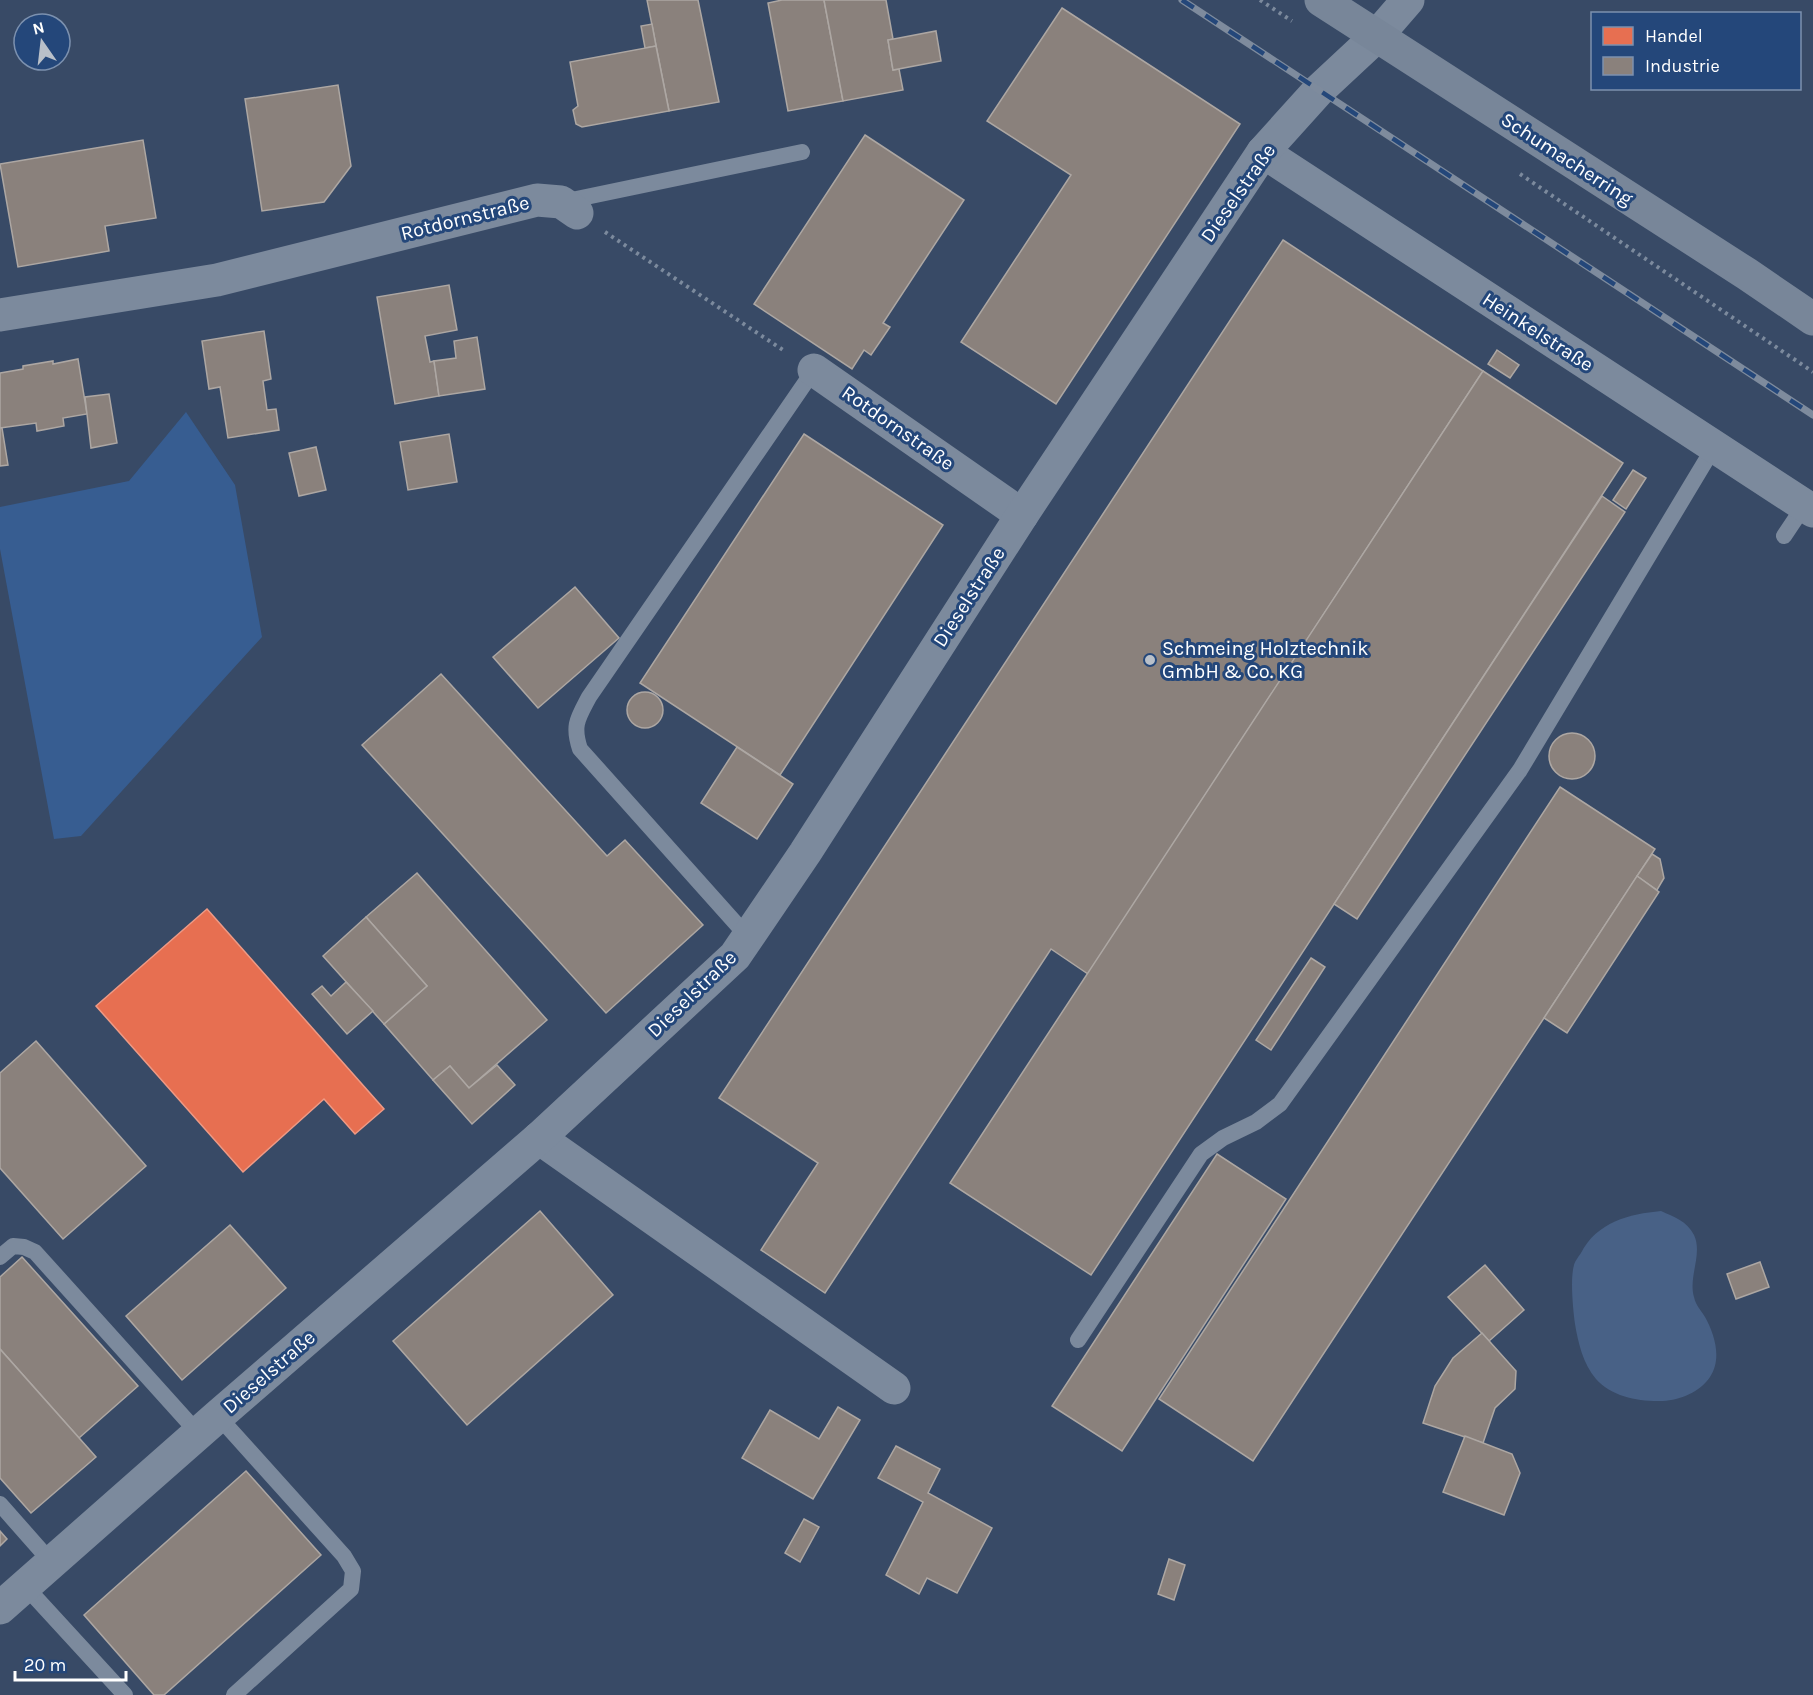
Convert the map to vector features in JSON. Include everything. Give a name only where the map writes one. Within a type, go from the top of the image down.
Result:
[{"type":"main road","name":"Schumacherring","points":[[1322,0],[1813,319]]},
{"type":"street","name":"Dieselstraße","points":[[0,1608],[208,1424],[539,1138],[735,956],[811,843],[1022,514],[1263,152],[1318,91],[1376,37],[1408,0]]},
{"type":"street","name":"Heinkelstraße","points":[[1263,152],[1809,508]]},
{"type":"street","name":"Rotdornstraße","points":[[0,315],[218,280],[537,200],[569,208]]},
{"type":"street","name":"Rotdornstraße","points":[[814,370],[1022,514]]},
{"type":"street","points":[[539,1138],[894,1388]]},
{"type":"lane","points":[[569,208],[802,152]]},
{"type":"lane","points":[[748,937],[580,749],[575,734],[579,717],[590,697],[814,370]]},
{"type":"lane","points":[[1078,1340],[1201,1154],[1223,1138],[1256,1122],[1280,1104],[1520,770],[1714,447]]},
{"type":"lane","points":[[1784,536],[1809,508]]},
{"type":"lane","points":[[0,1257],[13,1246],[24,1247],[35,1252],[344,1556],[353,1571],[351,1589],[234,1695]]},
{"type":"lane","points":[[0,1504],[52,1563]]},
{"type":"lane","points":[[25,1586],[125,1695]]},
{"type":"path","points":[[1518,172],[1813,372]]},
{"type":"path","points":[[569,208],[814,370]]},
{"type":"shaded area","points":[[186,412],[235,485],[262,637],[81,836],[54,839],[0,549],[0,507],[129,481]]},
{"type":"shaded area","points":[[1661,1211],[1684,1223],[1694,1235],[1697,1250],[1693,1282],[1694,1297],[1712,1331],[1716,1347],[1716,1363],[1710,1377],[1701,1387],[1676,1399],[1654,1401],[1618,1394],[1603,1385],[1591,1373],[1576,1331],[1572,1278],[1575,1262],[1588,1242],[1605,1227],[1626,1217]]},
{"type":"building: Handel","points":[[207,909],[384,1109],[355,1134],[324,1099],[243,1172],[96,1006]]},
{"type":"building: Industrie","points":[[647,0],[698,0],[719,102],[669,111]]},
{"type":"building: Industrie","points":[[782,0],[824,0],[843,101],[788,111],[768,3]]},
{"type":"building: Industrie","points":[[824,0],[886,0],[893,39],[888,40],[893,70],[899,69],[903,90],[843,101]]},
{"type":"building: Industrie","points":[[1062,8],[1240,124],[1056,404],[961,342],[1071,175],[987,121]]},
{"type":"building: Industrie","points":[[652,24],[656,46],[645,48],[641,26]]},
{"type":"building: Industrie","points":[[936,31],[941,61],[893,70],[888,40]]},
{"type":"building: Industrie","points":[[656,46],[669,111],[582,127],[576,124],[573,110],[578,106],[570,62]]},
{"type":"building: Industrie","points":[[338,85],[351,166],[324,202],[262,211],[245,99]]},
{"type":"building: Industrie","points":[[865,135],[964,200],[883,323],[890,327],[871,355],[864,350],[852,369],[754,304]]},
{"type":"building: Industrie","points":[[143,140],[156,218],[105,226],[109,251],[18,267],[0,164]]},
{"type":"building: Industrie","name":"Schmeing Holztechnik GmbH & Co. KG","points":[[1283,240],[1483,371],[1088,974],[1051,949],[825,1293],[761,1250],[818,1163],[719,1098]]},
{"type":"building: Industrie","points":[[449,285],[457,330],[425,336],[430,362],[434,361],[439,396],[395,404],[377,297]]},
{"type":"building: Industrie","points":[[264,331],[271,379],[263,381],[267,410],[276,409],[279,430],[228,438],[220,387],[209,389],[202,341]]},
{"type":"building: Industrie","points":[[477,337],[485,389],[439,396],[434,361],[456,358],[454,341]]},
{"type":"building: Industrie","points":[[1497,350],[1519,365],[1510,378],[1488,364]]},
{"type":"building: Industrie","points":[[78,359],[87,414],[63,418],[64,426],[37,431],[36,423],[0,428],[0,373],[23,369],[23,366],[53,361],[53,364]]},
{"type":"building: Industrie","points":[[1483,371],[1623,463],[1091,1275],[950,1183]]},
{"type":"building: Industrie","points":[[109,394],[117,443],[91,448],[85,397]]},
{"type":"building: Industrie","points":[[0,428],[2,428],[8,465],[0,466]]},
{"type":"building: Industrie","points":[[449,434],[457,482],[408,490],[400,442]]},
{"type":"building: Industrie","points":[[804,434],[943,525],[780,775],[640,683]]},
{"type":"building: Industrie","points":[[316,447],[326,490],[299,496],[289,453]]},
{"type":"building: Industrie","points":[[1633,470],[1646,478],[1626,509],[1613,500]]},
{"type":"building: Industrie","points":[[1602,496],[1625,512],[1357,919],[1334,904]]},
{"type":"building: Industrie","points":[[575,587],[619,638],[538,708],[493,657]]},
{"type":"building: Industrie","points":[[441,674],[607,856],[625,840],[703,925],[606,1013],[362,745]]},
{"type":"building: Industrie","points":[[645,692],[657,698],[663,710],[657,722],[645,728],[633,722],[627,710],[633,698]]},
{"type":"building: Industrie","points":[[1572,733],[1588,740],[1595,756],[1588,772],[1572,779],[1556,772],[1549,756],[1556,740]]},
{"type":"building: Industrie","points":[[737,747],[793,784],[757,839],[701,803]]},
{"type":"building: Industrie","points":[[1560,787],[1655,849],[1253,1461],[1159,1399]]},
{"type":"building: Industrie","points":[[1652,854],[1660,859],[1664,878],[1657,890],[1637,876]]},
{"type":"building: Industrie","points":[[417,873],[547,1020],[469,1088],[450,1066],[433,1080],[384,1024],[427,986],[366,917]]},
{"type":"building: Industrie","points":[[1637,876],[1659,892],[1567,1033],[1544,1018]]},
{"type":"building: Industrie","points":[[366,917],[427,986],[384,1024],[323,956]]},
{"type":"building: Industrie","points":[[1311,958],[1325,967],[1271,1050],[1256,1040]]},
{"type":"building: Industrie","points":[[346,982],[373,1011],[347,1034],[312,994],[322,986],[331,996]]},
{"type":"building: Industrie","points":[[36,1041],[146,1166],[63,1239],[0,1168],[0,1073]]},
{"type":"building: Industrie","points":[[497,1065],[515,1085],[472,1124],[433,1080],[450,1066],[469,1088]]},
{"type":"building: Industrie","points":[[1217,1154],[1286,1199],[1122,1451],[1052,1406]]},
{"type":"building: Industrie","points":[[540,1211],[613,1295],[467,1425],[393,1341]]},
{"type":"building: Industrie","points":[[230,1225],[286,1288],[182,1380],[126,1316]]},
{"type":"building: Industrie","points":[[22,1257],[138,1386],[79,1438],[0,1349],[0,1277]]},
{"type":"building: Industrie","points":[[1760,1262],[1769,1287],[1736,1299],[1727,1274]]},
{"type":"building: Industrie","points":[[1485,1265],[1524,1310],[1489,1341],[1448,1297]]},
{"type":"building: Industrie","points":[[1482,1333],[1516,1371],[1515,1389],[1495,1408],[1483,1443],[1423,1423],[1435,1386],[1453,1358]]},
{"type":"building: Industrie","points":[[0,1349],[96,1457],[31,1513],[0,1478]]},
{"type":"building: Industrie","points":[[838,1407],[860,1420],[813,1499],[742,1458],[770,1410],[819,1439]]},
{"type":"building: Industrie","points":[[1465,1436],[1512,1454],[1520,1473],[1504,1515],[1443,1492]]},
{"type":"building: Industrie","points":[[896,1446],[940,1469],[928,1493],[992,1528],[957,1593],[927,1578],[919,1594],[886,1575],[923,1502],[878,1478]]},
{"type":"building: Industrie","points":[[246,1471],[321,1555],[164,1695],[154,1695],[84,1615]]},
{"type":"building: Industrie","points":[[804,1519],[819,1527],[800,1562],[785,1553]]},
{"type":"building: Industrie","points":[[0,1531],[7,1539],[0,1546]]},
{"type":"building: Industrie","points":[[1169,1559],[1185,1565],[1174,1600],[1158,1594]]},
{"type":"railway","points":[[1182,0],[1813,415]]},
{"type":"place","name":"Schmeing Holztechnik GmbH & Co. KG","points":[[1150,660]]}]
